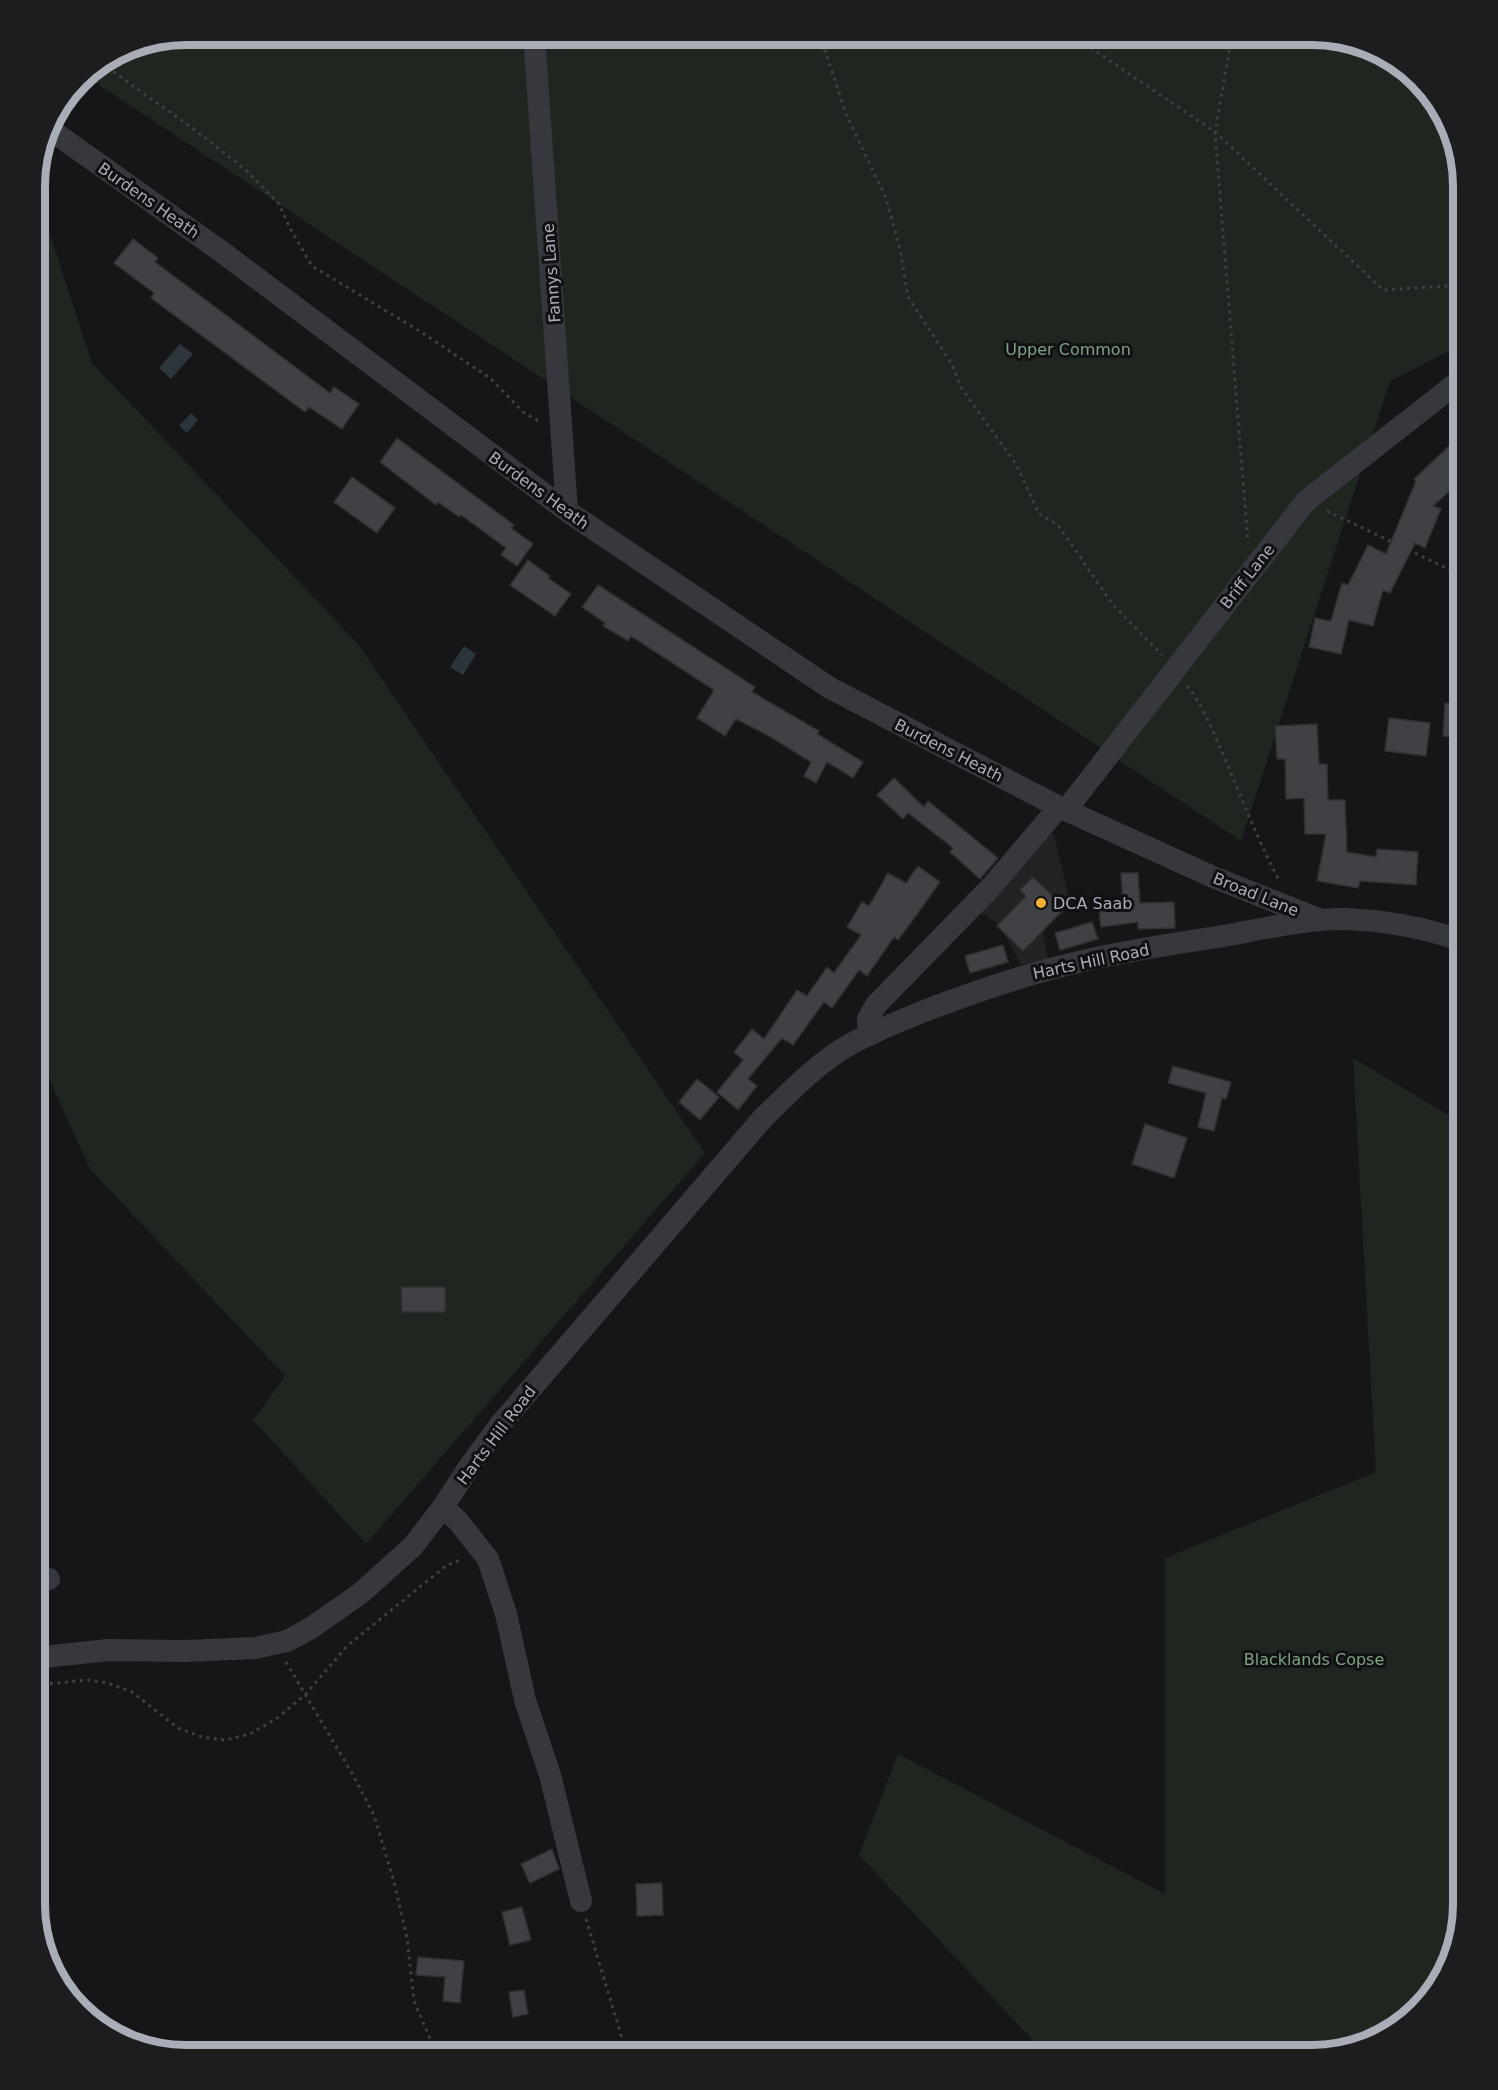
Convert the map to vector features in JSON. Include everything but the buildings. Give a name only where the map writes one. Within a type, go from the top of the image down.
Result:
[{"type":"street","name":"Fannys Lane","points":[[535,45],[567,511]]},
{"type":"street","name":"Burdens Heath","points":[[56,133],[222,252],[567,511],[830,688],[1062,808]]},
{"type":"street","name":"Briff Lane","points":[[1062,808],[1174,670],[1306,501],[1453,387]]},
{"type":"street","name":"Broad Lane","points":[[1062,808],[1213,877],[1322,920],[1383,922],[1415,927],[1453,938]]},
{"type":"street","points":[[869,1035],[868,1019],[876,1005],[992,886],[1062,808]]},
{"type":"street","name":"Harts Hill Road","points":[[45,1657],[108,1650],[197,1650],[276,1645],[310,1628],[361,1593],[421,1538],[499,1426],[763,1118],[800,1081],[847,1046],[955,999],[1020,977],[1079,962],[1322,920]]},
{"type":"street","points":[[443,1507],[458,1521],[488,1559],[506,1614],[525,1700],[550,1775],[581,1901]]},
{"type":"path","points":[[823,45],[846,114],[886,198],[900,249],[908,297],[953,366],[960,386],[1016,464],[1040,514],[1058,525],[1113,605],[1156,648],[1198,699],[1268,859],[1293,908]]},
{"type":"path","points":[[1087,45],[1215,132],[1383,290],[1453,286]]},
{"type":"path","points":[[1230,45],[1215,132],[1251,571]]},
{"type":"path","points":[[109,68],[195,130],[246,170],[279,204],[312,266],[421,332],[490,378],[523,412],[562,435]]},
{"type":"path","points":[[1306,501],[1453,571]]},
{"type":"path","points":[[45,1683],[88,1680],[108,1683],[132,1692],[178,1728],[202,1737],[225,1740],[250,1734],[276,1719],[305,1695],[346,1646],[447,1565],[468,1557],[488,1559]]},
{"type":"path","points":[[276,1645],[374,1815],[394,1882],[407,1938],[414,2001],[433,2045]]},
{"type":"path","points":[[581,1901],[593,1950],[624,2045]]},
{"type":"shaded area","points":[[180,344],[193,354],[171,379],[159,368]]},
{"type":"shaded area","points":[[191,413],[198,420],[187,433],[179,426]]},
{"type":"shaded area","points":[[464,646],[476,654],[463,675],[450,667]]},
{"type":"shaded area","points":[[1051,828],[1070,904],[1065,908],[1062,906],[1063,914],[1053,920],[1043,932],[1048,959],[1021,965],[999,924],[979,912]]},
{"type":"green space","name":"Upper Common","points":[[186,45],[1321,45],[1349,50],[1383,64],[1412,86],[1424,100],[1434,115],[1448,149],[1453,186],[1453,349],[1390,381],[1241,841],[92,81],[115,64],[132,56],[167,46]]},
{"type":"green space","points":[[45,220],[92,363],[358,644],[705,1153],[366,1544],[253,1420],[285,1376],[90,1169],[45,1069]]},
{"type":"green space","name":"Blacklands Copse","points":[[1353,1058],[1453,1118],[1453,1904],[1448,1941],[1434,1975],[1412,2004],[1383,2026],[1349,2040],[1312,2045],[1038,2045],[859,1855],[898,1754],[1165,1894],[1165,1558],[1376,1472]]},
{"type":"place","name":"DCA Saab","points":[[1041,903]]}]
